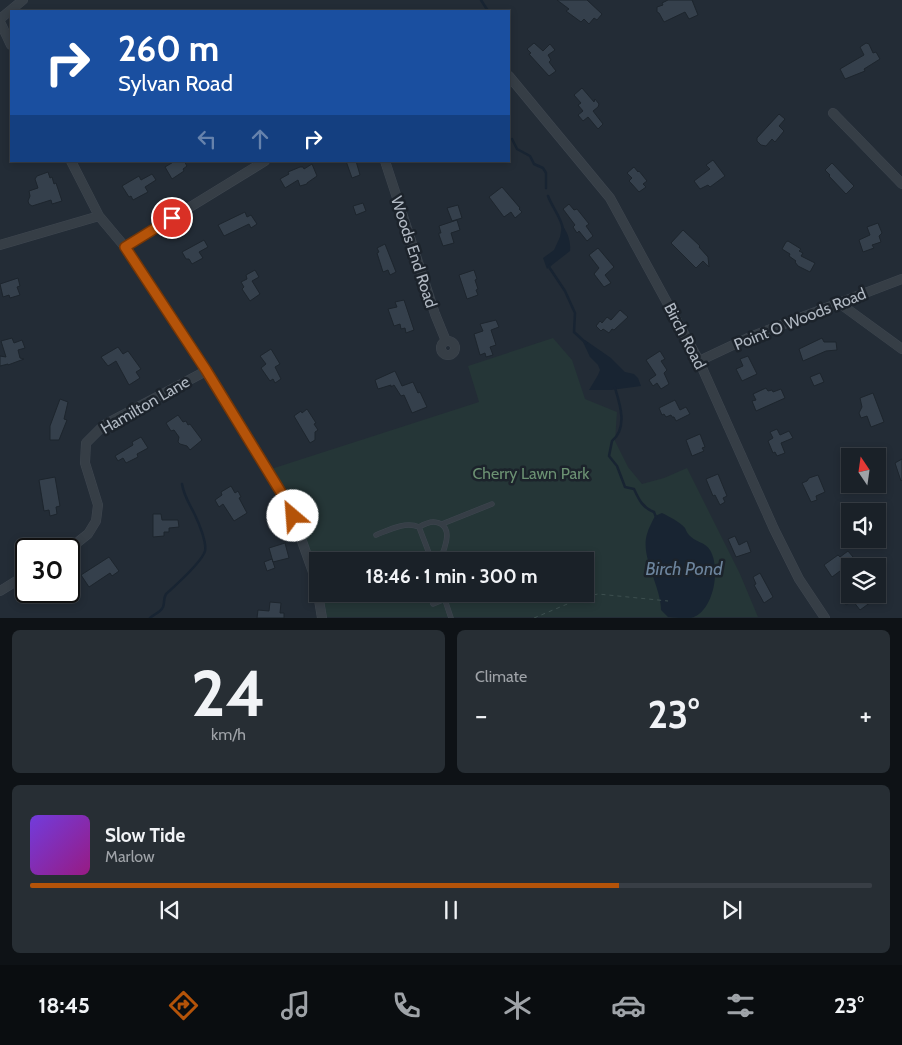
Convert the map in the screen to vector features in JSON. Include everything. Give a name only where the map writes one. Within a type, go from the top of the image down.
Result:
[{"type":"street","points":[[12,10],[23,0]]},
{"type":"street","points":[[10,11],[0,20],[10,42]]},
{"type":"street","name":"Birch Road","points":[[510,77],[610,198],[699,361],[774,529],[799,579],[824,618]]},
{"type":"street","points":[[834,113],[902,184]]},
{"type":"street","points":[[72,162],[99,216],[125,247],[206,370],[289,508],[309,562]]},
{"type":"street","points":[[125,247],[263,162]]},
{"type":"street","name":"Woods End Road","points":[[385,162],[437,320],[446,341]]},
{"type":"street","points":[[0,245],[99,216]]},
{"type":"street","name":"Point O Woods Road","points":[[699,361],[750,336],[902,279]]},
{"type":"street","points":[[839,302],[902,350]]},
{"type":"street","name":"Hamilton Lane","points":[[80,540],[88,534],[96,522],[98,505],[84,463],[86,443],[104,425],[206,370]]},
{"type":"street","points":[[0,591],[15,582]]},
{"type":"street","points":[[319,602],[322,618]]},
{"type":"lane","points":[[442,524],[492,504]]},
{"type":"lane","points":[[418,527],[426,522],[437,521],[442,524],[446,531],[446,539],[442,552]]},
{"type":"lane","points":[[376,535],[402,526],[414,525],[418,527],[428,552]]},
{"type":"lane","points":[[433,604],[438,602]]},
{"type":"lane","points":[[446,602],[451,618]]},
{"type":"path","points":[[534,618],[584,597],[598,594],[668,600]]},
{"type":"green space","name":"Cherry Lawn Park","points":[[553,338],[572,360],[585,399],[617,412],[615,441],[628,467],[642,484],[664,478],[687,468],[740,574],[758,617],[317,617],[315,602],[594,602],[594,552],[309,552],[309,564],[308,557],[268,470],[479,402],[468,366]]},
{"type":"water","points":[[562,226],[569,237],[570,251],[547,269],[543,258],[554,250],[560,237]]},
{"type":"water","points":[[585,340],[611,358],[625,372],[634,374],[641,386],[611,390],[589,390],[600,370],[590,357],[583,342]]},
{"type":"water","name":"Birch Pond","points":[[662,513],[685,528],[691,537],[708,547],[713,558],[715,578],[710,599],[699,614],[691,618],[668,617],[661,610],[658,591],[648,562],[646,543],[648,531],[655,516]]},
{"type":"building","points":[[557,0],[587,0],[602,14],[597,20],[594,18],[589,24],[584,19],[581,22],[566,11],[569,9]]},
{"type":"building","points":[[668,0],[692,0],[698,15],[689,19],[685,12],[664,22],[657,12],[657,7],[663,5],[662,3]]},
{"type":"building","points":[[534,43],[543,51],[550,44],[555,50],[548,55],[551,60],[549,62],[556,71],[549,76],[529,54],[531,53],[527,49]]},
{"type":"building","points":[[866,43],[869,44],[873,53],[876,52],[880,59],[864,69],[865,71],[845,79],[840,69],[864,55],[860,47]]},
{"type":"building","points":[[582,88],[594,102],[595,99],[599,104],[593,111],[603,124],[598,129],[588,117],[583,121],[578,115],[583,111],[578,105],[581,103],[574,95]]},
{"type":"building","points":[[779,114],[785,119],[779,126],[784,131],[775,142],[772,139],[766,146],[761,145],[757,138]]},
{"type":"building","points":[[713,160],[725,176],[710,187],[708,185],[700,189],[694,181],[710,169],[706,165]]},
{"type":"building","points":[[173,162],[185,162],[187,166],[183,169],[184,171],[172,179],[165,167]]},
{"type":"building","points":[[346,162],[356,162],[360,175],[352,178]]},
{"type":"building","points":[[832,163],[854,186],[846,194],[825,170]]},
{"type":"building","points":[[312,164],[317,176],[307,184],[300,186],[298,180],[285,188],[280,179],[289,174],[288,172],[300,167],[304,169]]},
{"type":"building","points":[[634,167],[647,181],[643,184],[646,187],[639,192],[629,181],[632,178],[627,173]]},
{"type":"building","points":[[48,172],[54,184],[56,183],[62,201],[52,204],[51,200],[32,206],[28,201],[29,191],[38,188],[35,179],[37,176]]},
{"type":"building","points":[[152,174],[156,180],[145,187],[148,192],[133,200],[131,196],[129,197],[122,186],[139,176],[141,180]]},
{"type":"building","points":[[502,187],[522,212],[515,218],[511,212],[504,217],[489,197]]},
{"type":"building","points":[[363,203],[366,211],[356,215],[353,206]]},
{"type":"building","points":[[569,204],[574,210],[577,209],[589,224],[586,226],[593,236],[587,241],[579,231],[577,233],[573,227],[575,225],[563,209]]},
{"type":"building","points":[[458,205],[462,218],[452,221],[447,208]]},
{"type":"building","points":[[245,212],[247,217],[251,215],[257,224],[251,228],[249,224],[224,236],[218,225]]},
{"type":"building","points":[[457,220],[460,230],[451,233],[454,243],[443,246],[439,235],[441,233],[439,226]]},
{"type":"building","points":[[878,223],[882,233],[879,236],[881,242],[872,245],[874,248],[863,252],[859,240],[870,235],[867,227]]},
{"type":"building","points":[[683,230],[700,246],[708,257],[709,267],[703,261],[696,268],[671,243]]},
{"type":"building","points":[[204,240],[208,247],[199,252],[203,258],[192,264],[182,252]]},
{"type":"building","points":[[788,241],[801,249],[799,251],[803,253],[801,256],[815,263],[810,272],[798,266],[796,261],[789,256],[790,254],[782,249]]},
{"type":"building","points":[[385,244],[396,272],[390,275],[388,270],[383,272],[377,253],[379,252],[377,248]]},
{"type":"building","points":[[598,248],[614,267],[605,275],[611,283],[604,287],[594,274],[599,268],[589,255]]},
{"type":"building","points":[[255,270],[259,277],[252,281],[260,294],[250,301],[242,289],[244,287],[241,282],[247,279],[246,275]]},
{"type":"building","points":[[474,270],[477,279],[475,280],[478,295],[467,299],[459,275]]},
{"type":"building","points":[[18,278],[20,286],[17,287],[20,295],[10,298],[9,295],[3,297],[0,284]]},
{"type":"building","points":[[404,300],[414,330],[406,333],[405,328],[401,329],[400,324],[394,326],[388,309],[397,307],[395,302]]},
{"type":"building","points":[[620,310],[628,317],[614,330],[612,329],[609,333],[603,329],[601,331],[596,326],[607,317],[611,320]]},
{"type":"building","points":[[496,320],[499,327],[491,330],[496,345],[490,347],[493,355],[486,357],[485,353],[480,355],[474,334],[483,331],[480,324]]},
{"type":"building","points":[[12,338],[14,343],[22,340],[25,348],[18,350],[20,358],[24,359],[0,366],[0,356],[6,357],[1,341]]},
{"type":"building","points":[[822,338],[824,342],[836,342],[837,350],[826,351],[803,361],[799,349]]},
{"type":"building","points":[[118,347],[123,354],[128,351],[141,369],[136,372],[140,378],[129,385],[116,361],[108,366],[101,357]]},
{"type":"building","points":[[271,349],[280,364],[275,367],[281,379],[275,383],[273,379],[270,381],[261,368],[266,364],[260,356]]},
{"type":"building","points":[[660,351],[665,359],[661,361],[667,370],[664,373],[669,384],[661,389],[657,383],[653,386],[649,380],[656,375],[646,360]]},
{"type":"building","points":[[748,356],[757,374],[742,381],[736,369],[743,366],[740,359]]},
{"type":"building","points":[[395,371],[402,386],[413,382],[427,407],[412,413],[404,395],[401,396],[394,385],[378,389],[375,380]]},
{"type":"building","points":[[820,373],[824,382],[814,386],[810,377]]},
{"type":"building","points":[[766,388],[768,391],[772,390],[773,392],[781,389],[785,398],[756,411],[752,401],[756,400],[753,394]]},
{"type":"building","points":[[873,393],[884,422],[871,427],[867,416],[861,418],[859,413],[862,407],[860,398]]},
{"type":"building","points":[[60,399],[68,402],[64,419],[67,420],[59,440],[50,440],[50,426]]},
{"type":"building","points":[[675,400],[680,410],[686,407],[690,414],[676,421],[671,415],[666,417],[664,414],[662,415],[659,408]]},
{"type":"building","points":[[307,409],[318,430],[315,432],[315,440],[310,443],[294,416]]},
{"type":"building","points":[[178,415],[183,422],[186,421],[188,425],[190,424],[202,440],[190,450],[187,446],[178,442],[179,437],[174,430],[171,431],[166,423]]},
{"type":"building","points":[[777,429],[780,435],[789,431],[793,438],[781,443],[785,453],[777,456],[775,452],[773,453],[768,441],[773,438],[770,432]]},
{"type":"building","points":[[700,434],[705,447],[702,448],[704,451],[692,456],[686,440]]},
{"type":"building","points":[[141,437],[148,448],[137,454],[138,457],[126,463],[123,458],[118,461],[115,456],[133,445],[132,442]]},
{"type":"building","points":[[902,459],[902,480],[901,481],[895,463]]},
{"type":"building","points":[[718,474],[727,496],[723,498],[725,502],[720,505],[715,495],[713,496],[706,479]]},
{"type":"building","points":[[818,475],[825,492],[816,496],[817,500],[811,502],[802,483]]},
{"type":"building","points":[[55,477],[60,506],[56,507],[57,514],[50,516],[49,510],[44,511],[39,480]]},
{"type":"building","points":[[231,486],[235,493],[238,491],[241,497],[239,498],[247,513],[234,521],[223,504],[219,507],[215,500],[222,495],[221,492]]},
{"type":"building","points":[[153,514],[161,514],[162,520],[178,520],[179,527],[169,528],[169,532],[164,532],[164,536],[153,537]]},
{"type":"building","points":[[735,536],[739,545],[747,541],[751,552],[736,557],[728,539]]},
{"type":"building","points":[[285,543],[289,558],[273,562],[269,548]]},
{"type":"building","points":[[848,551],[853,557],[841,558],[841,570],[832,577],[824,565],[838,555],[840,557]]},
{"type":"building","points":[[109,557],[119,571],[112,576],[110,573],[89,587],[81,575]]},
{"type":"building","points":[[272,559],[275,568],[267,571],[264,562]]},
{"type":"building","points":[[760,573],[773,597],[764,603],[754,585],[756,584],[753,577]]},
{"type":"building","points":[[270,602],[281,603],[280,613],[284,613],[284,618],[257,618],[258,610],[269,611]]},
{"type":"building","points":[[855,603],[870,603],[860,610]]},
{"type":"waterway","points":[[481,0],[487,10]]},
{"type":"waterway","points":[[512,139],[517,149],[530,156],[534,164],[543,168],[546,173],[546,188]]},
{"type":"waterway","points":[[548,196],[563,229]]},
{"type":"waterway","points":[[550,265],[549,267],[565,291],[575,313],[574,332],[586,343]]},
{"type":"waterway","points":[[615,388],[620,408],[621,423],[617,436],[612,441],[609,456],[617,466],[625,487],[634,489],[642,503],[654,512],[656,517]]},
{"type":"waterway","points":[[150,618],[162,609],[166,594],[194,567],[205,551],[202,532],[185,496],[182,484]]},
{"type":"route","points":[[172,218],[125,247],[206,370],[282,494],[293,516]]}]
